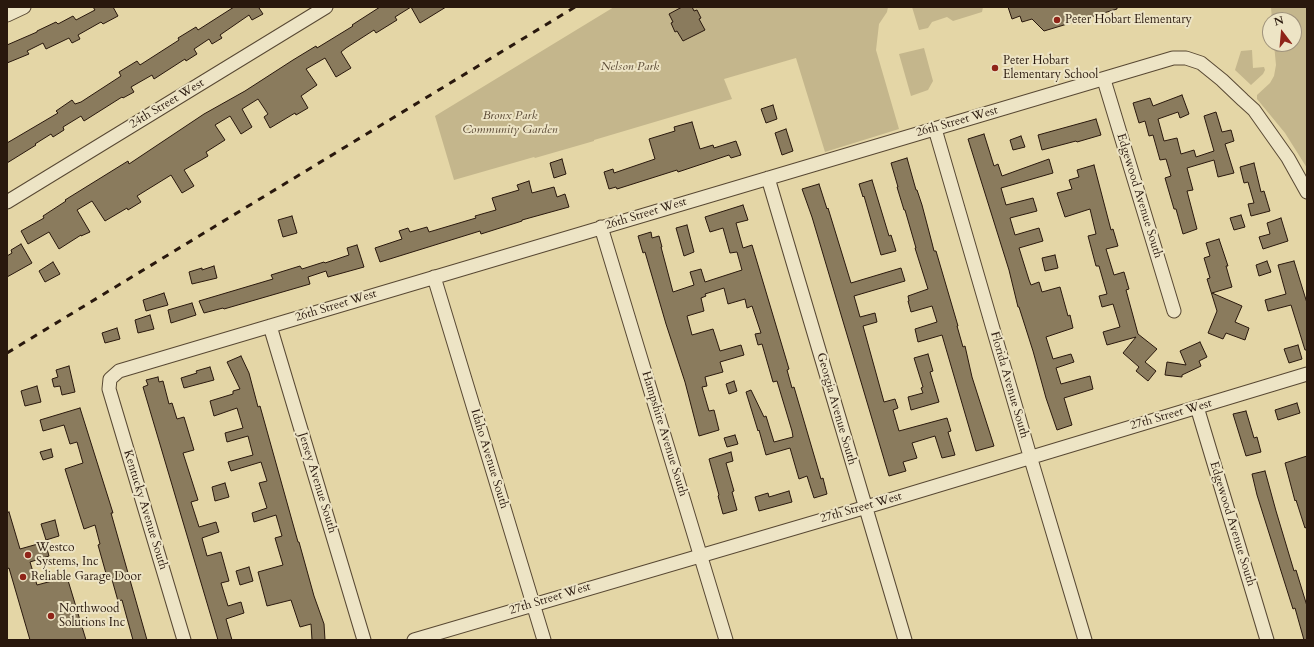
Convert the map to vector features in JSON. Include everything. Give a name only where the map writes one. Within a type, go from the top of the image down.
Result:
[{"type":"street","points":[[7,15],[24,7]]},
{"type":"street","name":"24th Street West","points":[[7,202],[326,7]]},
{"type":"street","name":"26th Street West","points":[[110,379],[119,371],[1174,58],[1186,58],[1201,63],[1222,80],[1254,110],[1288,158],[1307,192]]},
{"type":"street","name":"Edgewood Avenue South","points":[[1104,80],[1174,312]]},
{"type":"street","name":"Florida Avenue South","points":[[935,129],[1085,640]]},
{"type":"street","name":"Georgia Avenue South","points":[[768,178],[905,640]]},
{"type":"street","name":"Hampshire Avenue South","points":[[601,227],[726,640]]},
{"type":"street","name":"Idaho Avenue South","points":[[434,277],[544,640]]},
{"type":"street","name":"Jersey Avenue South","points":[[270,326],[364,640]]},
{"type":"street","name":"27th Street West","points":[[414,640],[865,507],[1030,456],[1307,374]]},
{"type":"street","name":"Kentucky Avenue South","points":[[110,379],[109,389],[184,640]]},
{"type":"street","name":"Edgewood Avenue South","points":[[1196,407],[1267,640]]},
{"type":"green space","name":"Nelson Park","points":[[614,7],[888,7],[887,12],[879,24],[876,50],[899,129],[825,152],[796,58],[724,79],[732,99],[594,141],[454,180],[435,116]]},
{"type":"green space","points":[[912,7],[983,7],[982,12],[953,21],[947,17],[932,22],[928,28],[919,30]]},
{"type":"green space","points":[[1271,7],[1307,7],[1307,168],[1285,133],[1257,99],[1257,95],[1270,83],[1274,76],[1276,65],[1275,52],[1302,52],[1302,12],[1271,12]]},
{"type":"green space","points":[[924,48],[933,81],[928,90],[911,96],[899,54]]},
{"type":"green space","points":[[1252,50],[1253,68],[1264,67],[1265,70],[1263,74],[1251,85],[1235,70],[1241,51]]},
{"type":"building","points":[[93,7],[113,7],[118,16],[103,24],[101,22],[78,35],[80,39],[72,43],[69,38],[46,49],[43,43],[27,51],[29,54],[7,63],[7,45],[56,22],[58,24],[73,16],[76,20],[95,10]]},
{"type":"building","points":[[234,7],[261,7],[259,8],[263,14],[252,20],[249,15],[220,35],[222,38],[212,44],[209,39],[194,49],[197,54],[186,61],[185,59],[154,79],[152,75],[131,87],[134,92],[123,98],[122,97],[84,121],[81,116],[63,127],[64,130],[53,137],[51,134],[7,163],[7,143],[58,113],[56,111],[72,100],[75,104],[81,102],[121,76],[119,72],[137,61],[140,65],[179,40],[178,38],[196,27],[198,30]]},
{"type":"building","points":[[380,7],[411,7],[395,17],[397,20],[376,33],[374,30],[341,52],[351,68],[336,77],[325,58],[306,69],[317,85],[301,96],[308,108],[296,115],[295,113],[270,128],[264,117],[268,114],[258,99],[242,109],[252,127],[241,134],[230,116],[215,125],[225,140],[206,152],[208,156],[184,170],[194,186],[182,193],[171,175],[137,196],[141,202],[128,210],[127,208],[105,221],[92,201],[77,210],[90,232],[81,235],[59,249],[49,232],[28,244],[21,231],[44,218],[43,216],[66,201],[65,200],[128,161],[129,164],[204,114],[245,91],[316,46],[317,48]]},
{"type":"building","points":[[411,7],[446,7],[420,23]]},
{"type":"building","points":[[682,7],[692,7],[694,11],[697,10],[701,18],[699,19],[705,30],[683,41],[677,31],[675,32],[671,23],[673,22],[669,14]]},
{"type":"building","name":"Peter Hobart Elementary","points":[[1008,7],[1117,7],[1117,9],[1044,31],[1032,19],[1022,22],[1020,16],[1012,19]]},
{"type":"building","points":[[1182,95],[1189,114],[1180,118],[1178,112],[1158,119],[1164,141],[1177,138],[1181,154],[1194,150],[1196,157],[1214,151],[1204,116],[1216,112],[1222,132],[1231,130],[1234,141],[1225,144],[1234,173],[1218,177],[1214,160],[1187,168],[1193,190],[1187,191],[1197,229],[1183,234],[1165,178],[1171,176],[1166,159],[1160,160],[1153,135],[1149,136],[1145,121],[1139,123],[1133,103],[1150,98],[1153,106]]},
{"type":"building","points":[[773,105],[777,119],[766,123],[761,109]]},
{"type":"building","points":[[1096,119],[1101,135],[1042,150],[1038,135]]},
{"type":"building","points":[[692,122],[700,149],[713,145],[714,148],[736,141],[741,155],[731,158],[729,155],[678,172],[677,170],[617,189],[616,187],[609,189],[604,172],[613,169],[614,173],[655,159],[649,139],[675,131],[674,127]]},
{"type":"building","points":[[786,129],[793,151],[782,155],[775,133]]},
{"type":"building","points":[[984,134],[994,166],[998,164],[1002,176],[1049,159],[1053,173],[1001,188],[1006,205],[1033,198],[1037,211],[1010,218],[1015,235],[1039,228],[1043,241],[1019,248],[1029,280],[1031,285],[1039,282],[1042,292],[1060,287],[1068,316],[1070,315],[1073,328],[1046,337],[1053,359],[1071,354],[1074,362],[1056,368],[1061,384],[1090,376],[1093,389],[1064,398],[1072,425],[1057,430],[1018,307],[1009,270],[968,139]]},
{"type":"building","points":[[1021,136],[1025,147],[1013,150],[1010,140]]},
{"type":"building","points":[[907,158],[994,446],[976,451],[942,335],[918,342],[915,329],[937,322],[932,306],[911,312],[908,301],[908,296],[928,289],[891,163]]},
{"type":"building","points":[[562,159],[566,174],[554,178],[550,163]]},
{"type":"building","points":[[1254,163],[1261,192],[1264,191],[1270,211],[1251,216],[1248,204],[1254,203],[1248,182],[1244,183],[1240,167]]},
{"type":"building","points":[[1094,165],[1111,230],[1113,229],[1118,246],[1106,249],[1114,275],[1124,272],[1129,289],[1126,290],[1138,334],[1157,349],[1145,362],[1156,371],[1148,381],[1136,371],[1139,367],[1123,353],[1136,337],[1107,345],[1103,332],[1120,327],[1113,304],[1102,307],[1099,296],[1107,294],[1099,266],[1096,266],[1088,236],[1096,234],[1090,209],[1065,217],[1057,193],[1072,189],[1069,180],[1079,177],[1077,170]]},
{"type":"building","points":[[872,180],[889,236],[891,235],[896,251],[881,255],[864,196],[863,197],[859,184]]},
{"type":"building","points":[[529,181],[532,193],[554,187],[557,197],[565,194],[569,207],[522,220],[481,234],[480,231],[380,262],[375,248],[402,239],[399,231],[408,228],[410,232],[427,227],[429,232],[476,218],[475,216],[496,210],[492,198],[519,190],[517,185]]},
{"type":"building","points":[[819,184],[851,283],[901,268],[905,281],[854,296],[860,317],[875,313],[877,322],[863,326],[884,402],[895,399],[898,408],[893,410],[899,431],[947,418],[951,431],[948,432],[955,455],[942,458],[935,436],[912,443],[917,458],[903,462],[906,471],[889,476],[812,217],[802,189]]},
{"type":"building","points":[[743,205],[748,220],[736,223],[743,248],[752,245],[789,369],[787,370],[792,388],[794,387],[821,479],[823,478],[827,494],[814,498],[807,476],[799,479],[790,448],[766,455],[746,392],[751,390],[764,417],[766,416],[774,442],[793,437],[792,431],[777,381],[773,382],[762,344],[758,345],[755,334],[761,333],[752,306],[747,308],[745,299],[728,304],[724,288],[705,294],[706,296],[701,298],[704,311],[687,316],[692,335],[713,329],[720,351],[741,345],[744,355],[720,362],[723,372],[705,377],[707,386],[702,387],[709,411],[714,410],[719,430],[699,436],[685,382],[645,252],[643,253],[638,236],[651,232],[652,238],[659,236],[673,292],[694,285],[690,272],[701,269],[705,282],[742,270],[737,252],[730,253],[723,228],[710,232],[705,217]]},
{"type":"building","points":[[1241,215],[1245,227],[1234,230],[1230,218]]},
{"type":"building","points":[[292,216],[297,233],[283,237],[278,220]]},
{"type":"building","points":[[1281,218],[1288,241],[1263,249],[1259,237],[1270,234],[1267,223]]},
{"type":"building","points":[[687,225],[694,252],[684,256],[676,228]]},
{"type":"building","points":[[1219,239],[1228,266],[1226,266],[1232,287],[1212,293],[1242,306],[1235,322],[1249,328],[1245,340],[1226,333],[1223,339],[1208,333],[1217,311],[1207,279],[1210,278],[1204,258],[1210,256],[1206,243]]},
{"type":"building","points":[[21,244],[32,263],[7,277],[7,256],[12,253],[11,250]]},
{"type":"building","points":[[357,245],[364,267],[328,277],[326,271],[308,277],[310,284],[224,309],[204,313],[199,301],[273,279],[271,275],[300,266],[302,269],[349,255],[347,248]]},
{"type":"building","points":[[1055,255],[1058,268],[1045,271],[1042,258]]},
{"type":"building","points":[[1267,261],[1271,272],[1259,276],[1256,265]]},
{"type":"building","points":[[1294,261],[1307,303],[1307,350],[1305,350],[1291,305],[1268,311],[1265,300],[1286,294],[1278,265]]},
{"type":"building","points":[[53,262],[60,274],[45,282],[39,271]]},
{"type":"building","points":[[214,266],[217,278],[192,284],[189,272]]},
{"type":"building","points":[[164,293],[168,305],[146,311],[143,300]]},
{"type":"building","points":[[192,303],[196,315],[171,323],[168,310]]},
{"type":"building","points":[[150,315],[154,329],[138,333],[135,320]]},
{"type":"building","points":[[117,328],[120,339],[105,343],[102,333]]},
{"type":"building","points":[[1200,342],[1207,357],[1199,361],[1201,366],[1182,375],[1182,377],[1165,375],[1167,362],[1186,365],[1180,351]]},
{"type":"building","points":[[1298,345],[1302,359],[1289,363],[1284,349]]},
{"type":"building","points":[[928,354],[933,371],[930,372],[939,402],[911,410],[908,397],[923,393],[921,388],[923,387],[914,358]]},
{"type":"building","points":[[241,356],[249,373],[258,407],[260,406],[298,542],[324,624],[325,640],[312,640],[311,624],[300,627],[291,600],[267,606],[258,572],[283,565],[275,538],[282,536],[276,515],[254,522],[252,513],[267,508],[259,483],[267,481],[261,462],[231,471],[228,462],[253,455],[248,436],[227,442],[225,433],[243,428],[237,408],[214,416],[210,401],[233,394],[233,391],[240,389],[227,362]]},
{"type":"building","points":[[69,366],[75,392],[62,395],[60,386],[54,387],[52,379],[58,377],[56,370]]},
{"type":"building","points":[[210,367],[214,380],[184,388],[181,378],[197,373],[196,371]]},
{"type":"building","points":[[158,377],[159,382],[163,381],[169,404],[172,403],[177,419],[184,417],[194,450],[183,453],[198,500],[191,502],[199,527],[216,522],[219,532],[202,538],[207,556],[221,552],[229,581],[221,583],[228,606],[241,602],[244,613],[226,619],[232,640],[218,640],[143,387],[148,385],[146,380]]},
{"type":"building","points":[[734,381],[737,391],[729,394],[726,384]]},
{"type":"building","points":[[37,386],[41,402],[25,406],[21,391]]},
{"type":"building","points":[[1297,403],[1300,413],[1278,420],[1275,410]]},
{"type":"building","points":[[80,408],[113,513],[111,513],[147,640],[133,640],[122,600],[118,601],[111,576],[107,577],[98,545],[100,544],[95,525],[84,529],[65,469],[83,463],[77,442],[70,444],[64,425],[43,431],[40,420]]},
{"type":"building","points":[[1246,411],[1254,438],[1257,437],[1261,452],[1246,456],[1233,414]]},
{"type":"building","points":[[735,435],[738,444],[727,447],[724,438]]},
{"type":"building","points":[[51,449],[53,457],[43,460],[40,452]]},
{"type":"building","points":[[731,452],[733,461],[726,463],[734,491],[732,492],[737,510],[723,514],[709,459]]},
{"type":"building","points":[[1307,456],[1307,527],[1305,528],[1296,500],[1295,501],[1285,463]]},
{"type":"building","points":[[1265,471],[1294,571],[1296,570],[1307,606],[1307,640],[1304,640],[1295,608],[1293,609],[1257,495],[1252,474]]},
{"type":"building","points":[[225,483],[229,497],[215,501],[212,487]]},
{"type":"building","points":[[789,491],[792,502],[759,511],[755,497],[768,493],[769,497]]},
{"type":"building","name":"Northwood Solutions Inc","points":[[9,512],[20,549],[45,542],[49,556],[30,562],[37,585],[67,577],[86,640],[30,640],[9,568],[7,569],[7,513]]},
{"type":"building","points":[[55,520],[59,536],[46,540],[41,524]]},
{"type":"building","points":[[249,567],[253,581],[240,585],[236,571]]},
{"type":"railway","points":[[7,353],[575,7]]},
{"type":"place","name":"Peter Hobart Elementary","points":[[1057,20]]},
{"type":"place","name":"Peter Hobart Elementary School","points":[[995,68]]},
{"type":"place","name":"Westco Systems, Inc","points":[[28,555]]},
{"type":"place","name":"Reliable Garage Door","points":[[23,577]]},
{"type":"place","name":"Northwood Solutions Inc","points":[[51,616]]},
{"type":"park label","name":"Bronx Park Community Garden","points":[[510,123]]}]
